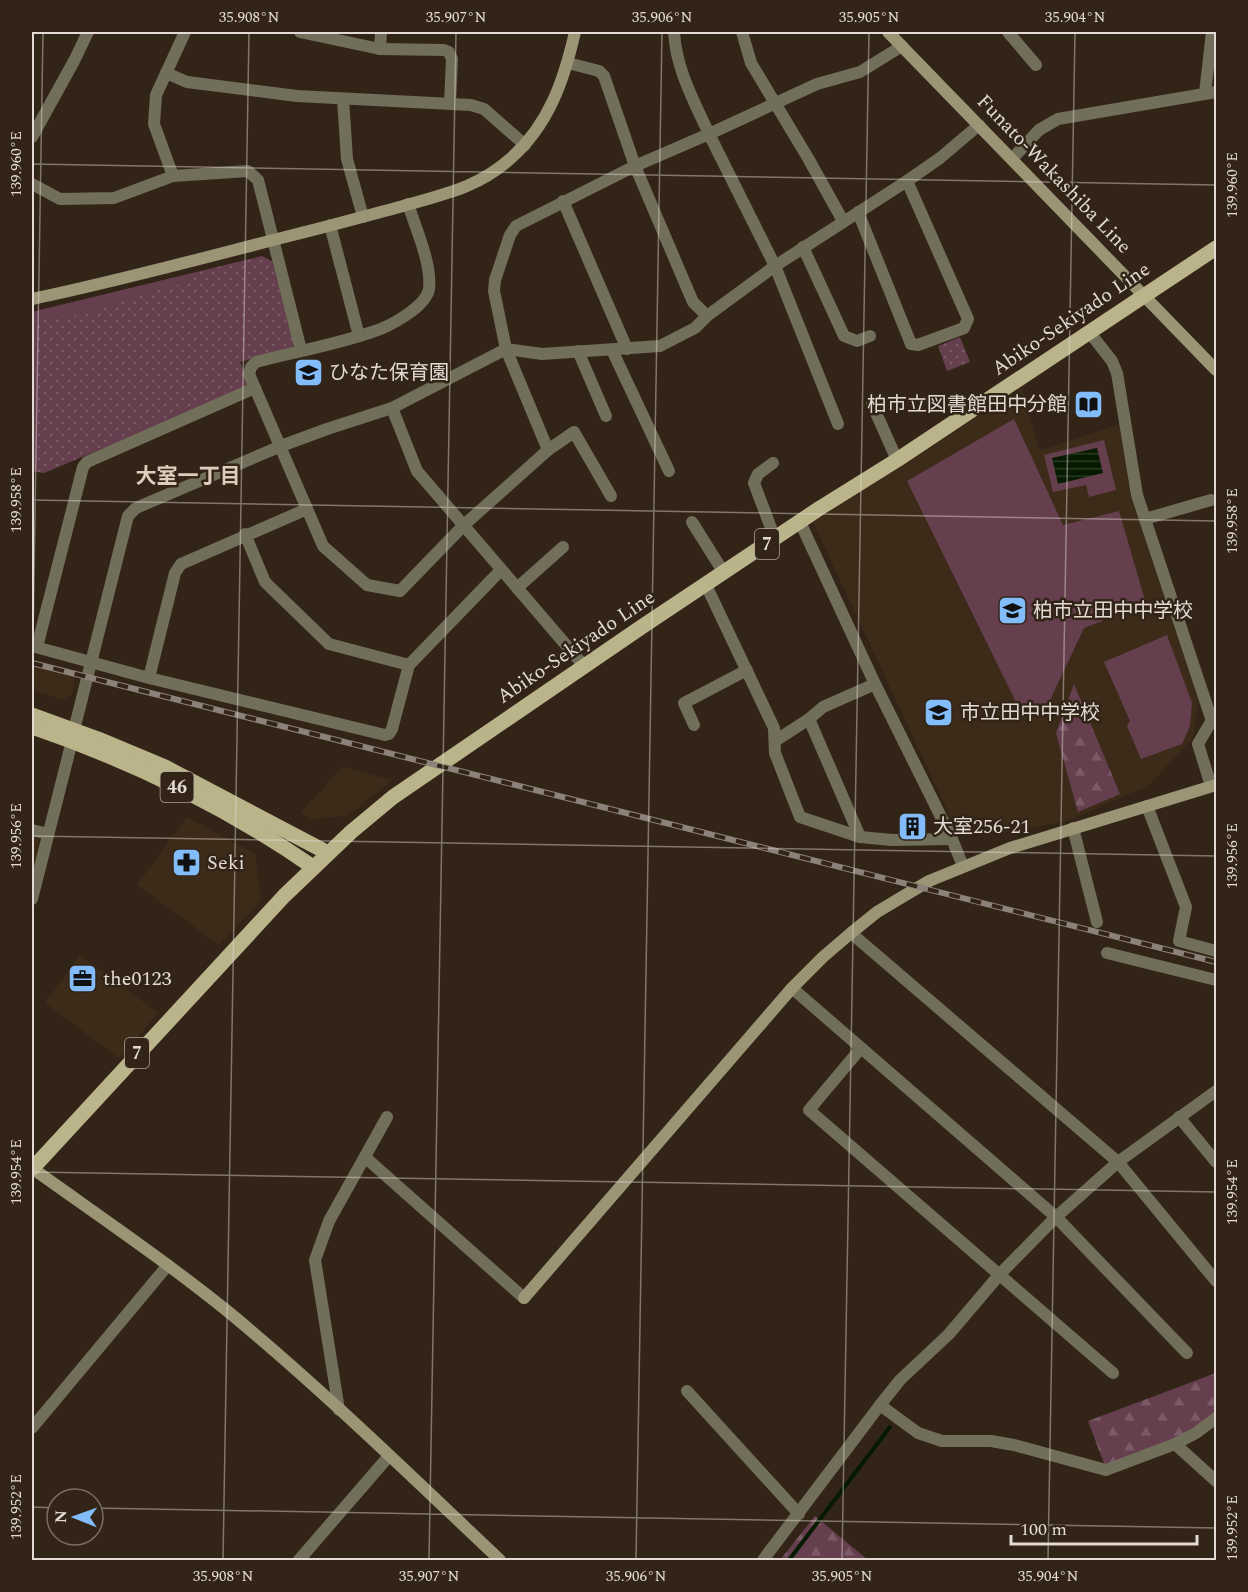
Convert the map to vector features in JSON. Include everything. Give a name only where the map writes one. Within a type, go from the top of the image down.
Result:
[{"type":"main road","name":"Abiko-Sekiyado Line","points":[[32,1168],[165,1022],[313,867],[393,797],[773,540],[1216,248]]},
{"type":"main road","name":"46","points":[[32,715],[204,801],[282,846],[313,867]]},
{"type":"main road","name":"46","points":[[32,727],[121,748],[182,775],[328,853]]},
{"type":"street","points":[[32,137],[88,32]]},
{"type":"street","points":[[173,176],[154,124],[156,95],[185,32]]},
{"type":"street","points":[[300,32],[380,49],[449,52],[452,58],[450,103]]},
{"type":"street","points":[[380,49],[381,32]]},
{"type":"street","points":[[32,299],[85,288],[363,217],[452,193],[469,186],[508,161],[525,146],[555,102],[575,32]]},
{"type":"street","points":[[674,32],[682,74],[708,134],[775,266],[838,424]]},
{"type":"street","points":[[742,32],[751,63],[843,221]]},
{"type":"street","name":"Funato-Wakashiba Line","points":[[888,32],[1216,370]]},
{"type":"street","points":[[1008,32],[1036,65]]},
{"type":"street","points":[[1012,159],[1039,130],[1058,119],[1210,93],[1212,32]]},
{"type":"street","points":[[548,450],[506,349],[494,291],[495,280],[510,235],[516,226],[635,166],[817,84],[860,72],[902,46]]},
{"type":"street","points":[[568,63],[599,71],[604,76],[635,166],[693,302],[707,316]]},
{"type":"street","points":[[166,73],[187,82],[297,96],[471,105],[484,109],[525,146]]},
{"type":"street","points":[[343,99],[347,159],[363,217]]},
{"type":"street","points":[[32,899],[128,516],[136,508],[281,446],[392,408],[506,349],[542,354],[660,346],[695,328],[707,316],[775,266],[940,158],[979,125]]},
{"type":"street","points":[[32,184],[60,199],[114,198],[173,176],[248,171],[253,174],[258,180],[301,350]]},
{"type":"street","points":[[858,212],[911,344],[918,345],[964,328],[968,319],[907,181]]},
{"type":"street","points":[[564,201],[627,349]]},
{"type":"street","points":[[408,204],[430,273],[428,292],[424,301],[416,309],[375,332],[256,362],[249,374],[323,546],[367,585],[400,591],[464,525],[548,450],[574,432],[611,496]]},
{"type":"street","points":[[330,225],[359,336]]},
{"type":"street","points":[[803,247],[844,336],[857,341],[870,336]]},
{"type":"street","points":[[366,1158],[524,1298],[792,988],[851,933],[898,899],[929,881],[963,866],[1010,848],[1214,785],[1198,744],[1214,716],[1137,495],[1118,373],[1112,361],[1089,333]]},
{"type":"street","points":[[612,350],[669,471]]},
{"type":"street","points":[[578,351],[606,416]]},
{"type":"street","points":[[255,388],[87,462],[83,467],[34,647],[149,678],[385,735],[389,734],[392,729],[409,665],[501,570]]},
{"type":"street","points":[[872,404],[897,460]]},
{"type":"street","points":[[392,408],[417,471],[585,666]]},
{"type":"street","points":[[773,463],[758,474],[754,483],[771,528],[773,540]]},
{"type":"street","points":[[1145,519],[1211,500]]},
{"type":"street","points":[[149,678],[178,567],[245,534],[307,509]]},
{"type":"street","points":[[692,522],[724,573]]},
{"type":"street","points":[[800,522],[963,866]]},
{"type":"street","points":[[245,534],[265,582],[328,644],[409,665]]},
{"type":"street","points":[[517,588],[563,547]]},
{"type":"street","points":[[706,585],[774,728],[775,753],[800,817],[860,837],[892,840],[952,839]]},
{"type":"street","points":[[694,725],[684,703],[747,670]]},
{"type":"street","points":[[775,741],[809,719],[823,706],[875,684]]},
{"type":"street","points":[[809,719],[860,837]]},
{"type":"street","points":[[1147,806],[1186,907],[1179,941],[1216,951]]},
{"type":"street","points":[[1073,828],[1097,922]]},
{"type":"street","points":[[32,830],[48,834]]},
{"type":"street","points":[[851,933],[1118,1161],[1216,1281]]},
{"type":"street","points":[[1107,953],[1216,980]]},
{"type":"street","points":[[792,988],[1056,1217],[1187,1353]]},
{"type":"street","points":[[861,1048],[809,1110],[1113,1373]]},
{"type":"street","points":[[763,1560],[900,1380],[949,1334],[1000,1274],[1056,1217],[1118,1161],[1216,1090]]},
{"type":"street","points":[[339,1410],[315,1260],[329,1221],[387,1117]]},
{"type":"street","points":[[1179,1117],[1216,1162]]},
{"type":"street","points":[[32,1168],[168,1265],[257,1336],[500,1560]]},
{"type":"street","points":[[32,1428],[168,1265]]},
{"type":"street","points":[[687,1391],[799,1514]]},
{"type":"street","points":[[880,1405],[918,1433],[942,1441],[1003,1443],[1106,1470],[1174,1444],[1196,1433],[1216,1418]]},
{"type":"street","points":[[1174,1444],[1216,1481]]},
{"type":"street","points":[[299,1560],[389,1456]]},
{"type":"shaded area","name":"柏市立田中中学校","points":[[1022,389],[1039,451],[1120,424],[1130,494],[1198,699],[1193,738],[1148,786],[1066,821],[1008,832],[958,833],[813,522]]},
{"type":"shaded area","points":[[1097,448],[1103,473],[1058,484],[1052,458]]},
{"type":"shaded area","points":[[32,659],[71,669],[75,677],[72,695],[63,700],[32,690]]},
{"type":"shaded area","points":[[343,767],[392,780],[347,816],[310,819],[301,812]]},
{"type":"shaded area","points":[[187,817],[255,854],[261,900],[219,945],[137,885]]},
{"type":"shaded area","points":[[32,837],[37,838],[40,843],[32,877]]},
{"type":"shaded area","points":[[80,955],[158,1013],[119,1058],[45,1003]]},
{"type":"green space","points":[[262,256],[272,261],[294,344],[291,349],[240,362],[248,382],[246,388],[44,473],[32,471],[32,312]]},
{"type":"green space","points":[[181,276],[187,279],[185,283],[137,296],[88,314],[55,316],[39,319],[39,322],[32,319],[32,312]]},
{"type":"green space","points":[[960,337],[970,362],[947,371],[938,346]]},
{"type":"green space","points":[[225,392],[227,396],[104,449],[100,438],[105,444]]},
{"type":"green space","points":[[1014,419],[1063,525],[1119,511],[1146,604],[1084,628],[1043,715],[1020,710],[907,481]]},
{"type":"green space","points":[[1104,440],[1116,490],[1089,497],[1086,485],[1053,492],[1044,455]]},
{"type":"green space","points":[[1167,635],[1192,703],[1190,726],[1182,744],[1141,759],[1127,726],[1130,721],[1104,662]]},
{"type":"green space","points":[[1074,684],[1120,794],[1078,812],[1056,733]]},
{"type":"green space","points":[[1216,1373],[1216,1413],[1173,1441],[1105,1466],[1088,1421]]},
{"type":"green space","points":[[815,1516],[868,1560],[780,1560]]},
{"type":"waterway","points":[[789,1560],[890,1427]]},
{"type":"railway","points":[[32,663],[1216,962]]},
{"type":"place","name":"ひなた保育園","points":[[308,373]]},
{"type":"place","name":"柏市立図書館田中分館","points":[[1088,405]]},
{"type":"place","name":"柏市立田中中学校","points":[[1012,611]]},
{"type":"place","name":"市立田中中学校","points":[[939,713]]},
{"type":"place","name":"大室256-21","points":[[912,827]]},
{"type":"place","name":"Seki","points":[[186,863]]},
{"type":"place","name":"the0123","points":[[82,979]]},
{"type":"district","name":"大室一丁目","points":[[188,477]]}]
